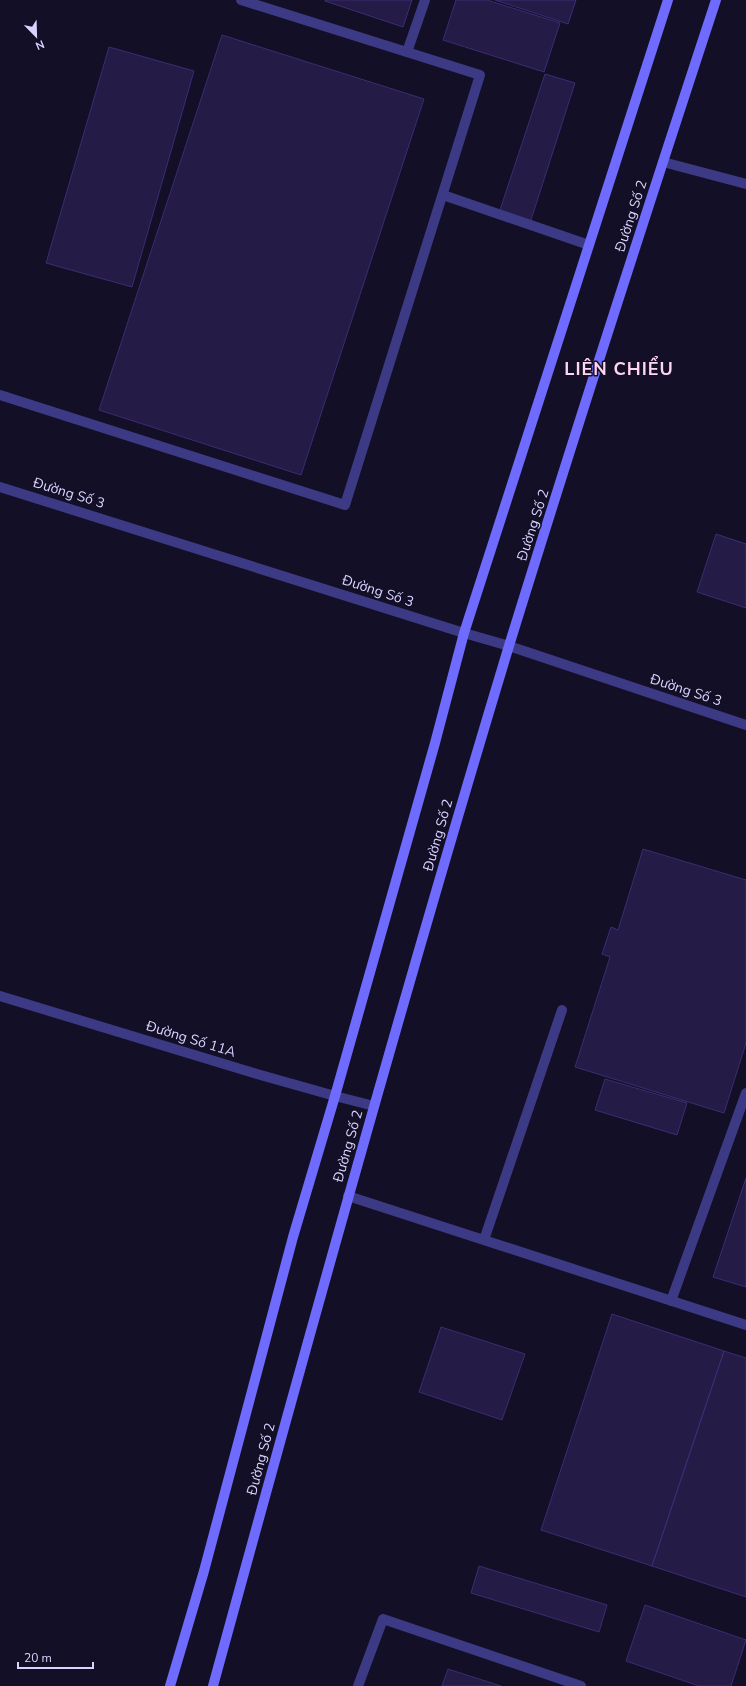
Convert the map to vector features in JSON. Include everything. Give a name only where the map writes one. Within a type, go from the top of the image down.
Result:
[{"type":"street","points":[[0,395],[345,505],[480,74],[241,0]]},
{"type":"street","points":[[407,52],[425,0]]},
{"type":"street","name":"Đường Số 2","points":[[170,1686],[204,1571],[293,1237],[335,1096],[435,743],[464,633],[668,0]]},
{"type":"street","name":"Đường Số 2","points":[[213,1686],[348,1196],[509,646],[716,0]]},
{"type":"street","points":[[663,162],[746,184]]},
{"type":"street","points":[[443,195],[589,245]]},
{"type":"street","name":"Đường Số 3","points":[[0,486],[509,646],[746,725]]},
{"type":"street","name":"Đường Số 11A","points":[[0,996],[335,1096],[374,1106]]},
{"type":"street","points":[[484,1240],[562,1010]]},
{"type":"street","points":[[671,1301],[746,1093]]},
{"type":"street","points":[[348,1196],[746,1325]]},
{"type":"street","points":[[358,1686],[383,1619],[581,1686]]},
{"type":"building","points":[[325,0],[412,0],[403,27]]},
{"type":"building","points":[[456,0],[487,0],[560,23],[544,72],[443,40]]},
{"type":"building","points":[[495,0],[576,0],[568,24]]},
{"type":"building","points":[[222,35],[424,99],[301,475],[99,410]]},
{"type":"building","points":[[109,47],[194,71],[132,287],[46,263]]},
{"type":"building","points":[[545,74],[575,83],[530,223],[499,213]]},
{"type":"building","points":[[716,534],[746,544],[746,608],[697,592]]},
{"type":"building","points":[[643,849],[746,880],[746,1043],[724,1113],[575,1067],[610,957],[602,954],[611,927],[618,930]]},
{"type":"building","points":[[605,1079],[687,1103],[677,1135],[595,1110]]},
{"type":"building","points":[[746,1178],[746,1287],[713,1277]]},
{"type":"building","points":[[612,1314],[724,1351],[652,1566],[541,1530]]},
{"type":"building","points":[[441,1327],[525,1354],[502,1420],[419,1392]]},
{"type":"building","points":[[724,1351],[746,1358],[746,1597],[652,1566]]},
{"type":"building","points":[[479,1566],[607,1605],[599,1632],[471,1593]]},
{"type":"building","points":[[645,1605],[746,1640],[731,1686],[699,1686],[626,1661]]},
{"type":"building","points":[[448,1669],[501,1686],[442,1686]]},
{"type":"district","name":"LIÊN CHIỂU","points":[[619,369]]}]
